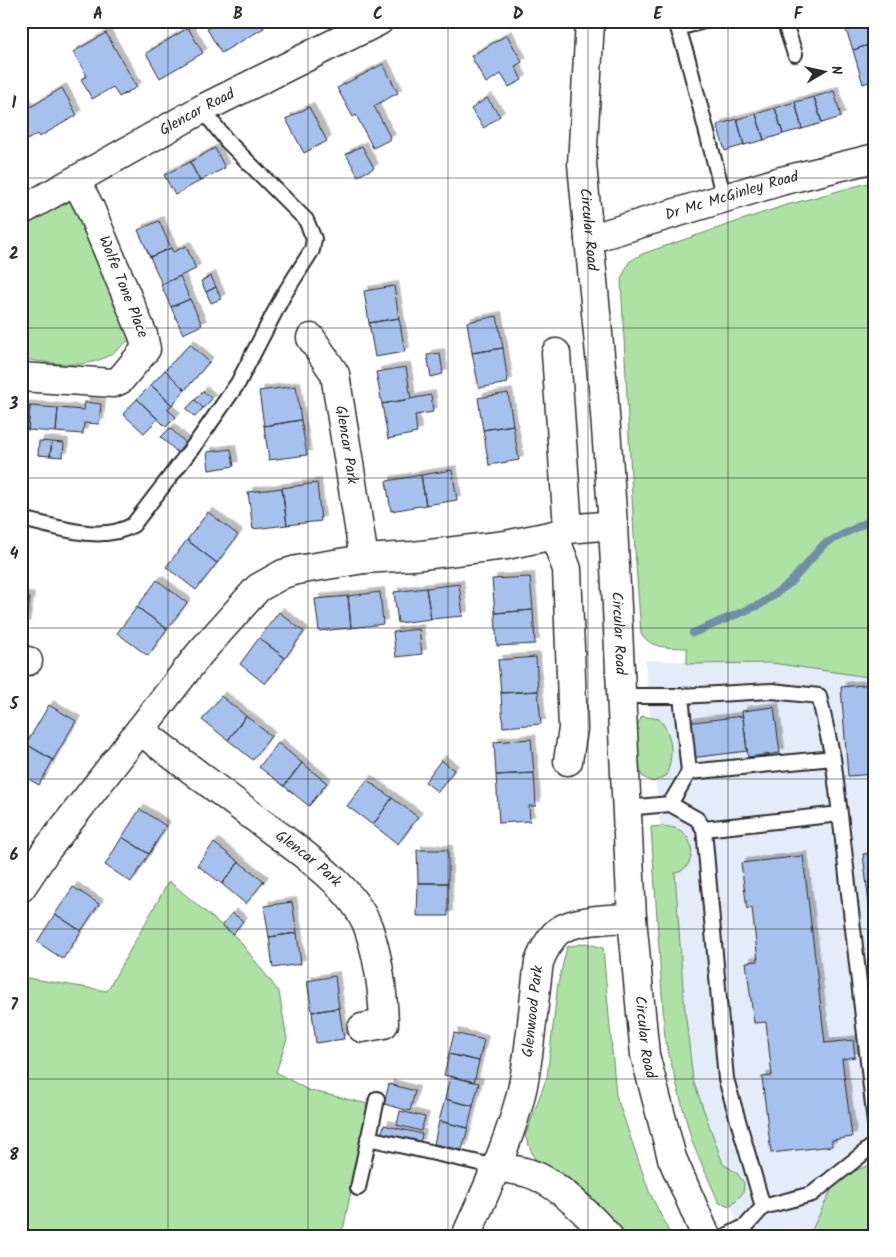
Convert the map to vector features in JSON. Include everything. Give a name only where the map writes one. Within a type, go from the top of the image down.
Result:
[{"type":"street","name":"Glencar Road","points":[[21,211],[202,109],[378,21]]},
{"type":"street","name":"Circular Road","points":[[590,21],[582,164],[603,387],[613,525],[632,918],[645,1055],[672,1158],[706,1236]]},
{"type":"street","name":"Dr Mc McGinley Road","points":[[589,239],[724,198],[875,158]]},
{"type":"street","name":"Wolfe Tone Place","points":[[21,377],[113,383],[120,380],[146,348],[146,342],[90,208],[76,181]]},
{"type":"street","name":"Glencar Park","points":[[311,338],[335,374],[364,559]]},
{"type":"street","points":[[556,353],[561,532],[567,569],[573,729],[568,761]]},
{"type":"street","points":[[21,888],[46,852],[140,730],[226,622],[258,588],[283,574],[297,570],[364,559],[413,556],[506,545],[561,532],[613,525]]},
{"type":"street","name":"Glencar Park","points":[[140,730],[313,862],[352,899],[368,926],[378,963],[383,995],[384,1024],[362,1028]]},
{"type":"street","name":"Glenwood Park","points":[[466,1236],[496,1168],[521,1092],[527,1065],[539,962],[546,946],[556,933],[569,926],[632,918]]},
{"type":"street","points":[[496,1168],[529,1173],[548,1182],[573,1202],[608,1236]]},
{"type":"lane","points":[[704,21],[675,25],[724,198]]},
{"type":"lane","points":[[784,21],[795,54]]},
{"type":"lane","points":[[21,519],[92,534],[121,532],[133,525],[199,439],[238,383],[283,296],[312,250],[314,239],[306,220],[228,141],[202,109]]},
{"type":"lane","points":[[620,696],[681,696],[772,691],[819,696],[833,758],[875,1123]]},
{"type":"lane","points":[[670,804],[689,772],[681,696]]},
{"type":"lane","points":[[689,772],[833,758]]},
{"type":"lane","points":[[626,808],[670,804],[697,819],[704,829],[726,1079],[763,1208]]},
{"type":"lane","points":[[704,829],[840,814]]},
{"type":"lane","points":[[358,1188],[377,1099]]},
{"type":"lane","points":[[368,1138],[496,1168]]},
{"type":"lane","points":[[726,1236],[746,1226],[763,1208],[812,1194],[875,1144]]},
{"type":"shaded area","points":[[645,660],[875,667],[875,1183],[823,1236],[743,1236],[724,1191],[674,1048],[661,838]]},
{"type":"green space","points":[[875,181],[875,678],[772,663],[687,664],[687,648],[656,645],[641,634],[621,279],[629,262],[642,254],[783,206]]},
{"type":"green space","points":[[71,201],[84,206],[131,338],[109,355],[86,363],[64,364],[21,359],[21,226]]},
{"type":"green space","points":[[642,716],[659,719],[664,725],[671,746],[669,769],[666,776],[653,782],[643,777],[636,764],[634,732]]},
{"type":"green space","points":[[651,827],[675,828],[683,832],[691,846],[692,852],[689,863],[681,871],[675,873],[684,1001],[693,1080],[723,1164],[737,1173],[744,1183],[743,1193],[730,1206],[719,1203],[692,1142],[665,1040]]},
{"type":"green space","points":[[169,881],[239,940],[279,992],[287,1039],[276,1072],[308,1090],[368,1104],[344,1226],[338,1236],[21,1236],[21,977],[107,991]]},
{"type":"green space","points":[[586,943],[603,948],[616,1095],[649,1191],[671,1236],[621,1236],[538,1167],[525,1136],[547,1077],[558,984],[567,947]]},
{"type":"green space","points":[[875,1163],[875,1236],[809,1236],[837,1178]]},
{"type":"building","points":[[216,21],[260,21],[264,28],[221,53],[207,29],[217,23]]},
{"type":"building","points":[[843,21],[873,21],[873,22],[846,30]]},
{"type":"building","points":[[873,22],[875,43],[853,50],[846,30]]},
{"type":"building","points":[[188,28],[203,53],[160,78],[146,53]]},
{"type":"building","points":[[106,33],[137,87],[119,97],[113,87],[92,99],[81,79],[87,76],[73,52]]},
{"type":"building","points":[[507,35],[522,62],[515,66],[522,80],[509,87],[501,74],[486,83],[471,56]]},
{"type":"building","points":[[875,43],[875,80],[863,84],[853,50]]},
{"type":"building","points":[[383,64],[398,93],[374,106],[391,139],[373,148],[356,115],[353,117],[337,88]]},
{"type":"building","points":[[62,88],[77,115],[39,137],[37,134],[27,140],[21,131],[21,95],[29,108]]},
{"type":"building","points":[[834,91],[841,117],[822,123],[814,97]]},
{"type":"building","points":[[814,97],[822,123],[802,129],[795,102]]},
{"type":"building","points":[[487,98],[500,116],[484,128],[471,109]]},
{"type":"building","points":[[795,102],[802,129],[783,134],[775,108]]},
{"type":"building","points":[[309,107],[327,141],[304,153],[286,119]]},
{"type":"building","points":[[775,108],[783,134],[764,140],[756,114]]},
{"type":"building","points":[[756,114],[764,140],[744,145],[737,119]]},
{"type":"building","points":[[737,119],[744,145],[725,151],[717,125]]},
{"type":"building","points":[[362,146],[374,168],[358,176],[346,154]]},
{"type":"building","points":[[215,148],[225,168],[200,181],[190,162]]},
{"type":"building","points":[[190,162],[200,181],[175,195],[164,175]]},
{"type":"building","points":[[159,221],[171,248],[150,257],[138,230]]},
{"type":"building","points":[[186,246],[196,269],[162,284],[150,257],[171,248],[173,252]]},
{"type":"building","points":[[180,276],[190,299],[171,307],[161,285]]},
{"type":"building","points":[[211,276],[216,287],[206,292],[201,281]]},
{"type":"building","points":[[394,286],[399,318],[369,323],[364,291]]},
{"type":"building","points":[[216,287],[221,299],[211,303],[206,292]]},
{"type":"building","points":[[190,299],[202,325],[183,334],[171,307]]},
{"type":"building","points":[[497,316],[503,348],[472,353],[467,322]]},
{"type":"building","points":[[399,318],[405,352],[375,357],[369,323]]},
{"type":"building","points":[[190,344],[209,362],[185,390],[165,370]]},
{"type":"building","points":[[503,348],[508,383],[479,388],[472,353]]},
{"type":"building","points":[[440,353],[443,374],[431,377],[427,355]]},
{"type":"building","points":[[406,367],[411,399],[382,404],[376,372]]},
{"type":"building","points":[[165,370],[185,390],[172,405],[151,385]]},
{"type":"building","points":[[151,385],[172,405],[167,409],[176,417],[166,427],[137,399]]},
{"type":"building","points":[[296,386],[301,420],[264,426],[259,391]]},
{"type":"building","points":[[203,391],[212,399],[203,408],[195,400]]},
{"type":"building","points":[[508,393],[513,425],[483,430],[478,398]]},
{"type":"building","points":[[431,395],[433,412],[415,415],[417,433],[388,439],[382,404]]},
{"type":"building","points":[[137,399],[158,419],[144,433],[123,414]]},
{"type":"building","points":[[195,400],[203,408],[195,417],[186,409]]},
{"type":"building","points":[[85,402],[101,404],[99,424],[84,423],[83,434],[56,432],[58,408],[84,410]]},
{"type":"building","points":[[21,405],[30,406],[28,430],[21,429]]},
{"type":"building","points":[[30,406],[58,408],[56,432],[28,430]]},
{"type":"building","points":[[301,420],[307,455],[269,460],[264,426]]},
{"type":"building","points":[[513,425],[519,460],[489,465],[483,430]]},
{"type":"building","points":[[170,428],[187,444],[178,453],[161,437]]},
{"type":"building","points":[[39,441],[52,442],[50,456],[38,455]]},
{"type":"building","points":[[52,442],[64,443],[63,457],[50,456]]},
{"type":"building","points":[[231,449],[234,466],[209,470],[207,452]]},
{"type":"building","points":[[452,470],[457,500],[426,505],[421,475]]},
{"type":"building","points":[[421,475],[426,505],[391,511],[386,481]]},
{"type":"building","points":[[317,483],[321,521],[287,525],[282,488]]},
{"type":"building","points":[[282,488],[287,525],[253,529],[248,492]]},
{"type":"building","points":[[208,512],[238,535],[217,563],[187,540]]},
{"type":"building","points":[[187,540],[217,563],[196,590],[166,567]]},
{"type":"building","points":[[530,577],[533,610],[495,613],[492,579]]},
{"type":"building","points":[[157,580],[187,603],[167,629],[137,607]]},
{"type":"building","points":[[459,584],[463,616],[431,619],[426,588]]},
{"type":"building","points":[[426,588],[431,619],[398,623],[394,592]]},
{"type":"building","points":[[380,592],[383,624],[351,628],[348,596]]},
{"type":"building","points":[[21,596],[30,598],[25,626],[21,625]]},
{"type":"building","points":[[348,596],[351,628],[319,631],[315,599]]},
{"type":"building","points":[[137,607],[167,629],[148,656],[117,633]]},
{"type":"building","points":[[533,610],[535,644],[497,646],[495,613]]},
{"type":"building","points":[[279,612],[304,632],[285,658],[259,638]]},
{"type":"building","points":[[419,629],[422,654],[396,657],[393,632]]},
{"type":"building","points":[[259,638],[285,658],[265,684],[240,664]]},
{"type":"building","points":[[536,657],[538,691],[501,693],[498,660]]},
{"type":"building","points":[[875,684],[875,774],[848,776],[841,687]]},
{"type":"building","points":[[538,691],[541,724],[503,727],[501,693]]},
{"type":"building","points":[[221,696],[246,716],[228,740],[202,720]]},
{"type":"building","points":[[49,705],[76,721],[53,760],[26,744]]},
{"type":"building","points":[[774,707],[780,753],[748,757],[742,711]]},
{"type":"building","points":[[246,716],[271,736],[253,760],[228,740]]},
{"type":"building","points":[[743,716],[747,751],[682,759],[678,724]]},
{"type":"building","points":[[531,739],[534,773],[496,775],[494,742]]},
{"type":"building","points":[[278,743],[302,763],[284,786],[259,767]]},
{"type":"building","points":[[26,744],[53,760],[39,785],[21,775],[21,752]]},
{"type":"building","points":[[441,760],[454,770],[438,792],[425,782]]},
{"type":"building","points":[[302,763],[327,783],[309,806],[284,786]]},
{"type":"building","points":[[534,773],[536,806],[529,806],[530,821],[499,823],[496,775]]},
{"type":"building","points":[[367,780],[392,798],[373,825],[347,806]]},
{"type":"building","points":[[392,798],[418,817],[398,844],[373,825]]},
{"type":"building","points":[[140,809],[166,826],[149,854],[122,837]]},
{"type":"building","points":[[122,837],[149,854],[131,882],[105,865]]},
{"type":"building","points":[[214,843],[239,862],[222,884],[197,865]]},
{"type":"building","points":[[417,850],[448,850],[448,883],[418,883]]},
{"type":"building","points":[[875,853],[875,954],[863,854]]},
{"type":"building","points":[[803,856],[825,1043],[853,1040],[855,1057],[842,1059],[852,1137],[832,1140],[832,1146],[771,1153],[762,1077],[772,1076],[766,1022],[754,1023],[746,962],[758,961],[752,908],[747,909],[741,863]]},
{"type":"building","points":[[239,862],[264,881],[246,904],[222,884]]},
{"type":"building","points":[[418,883],[448,883],[448,916],[417,916]]},
{"type":"building","points":[[73,887],[99,904],[81,931],[55,914]]},
{"type":"building","points":[[292,902],[297,933],[269,937],[264,906]]},
{"type":"building","points":[[232,913],[243,921],[233,934],[222,925]]},
{"type":"building","points":[[55,914],[81,931],[63,959],[37,942]]},
{"type":"building","points":[[297,933],[301,964],[273,968],[269,937]]},
{"type":"building","points":[[335,976],[339,1008],[312,1012],[307,981]]},
{"type":"building","points":[[339,1008],[344,1039],[316,1043],[312,1012]]},
{"type":"building","points":[[454,1033],[484,1040],[479,1061],[449,1054]]},
{"type":"building","points":[[449,1054],[479,1061],[474,1082],[444,1075]]},
{"type":"building","points":[[450,1076],[479,1083],[473,1106],[445,1099]]},
{"type":"building","points":[[389,1084],[415,1091],[410,1111],[384,1104]]},
{"type":"building","points":[[445,1099],[473,1106],[468,1128],[439,1121]]},
{"type":"building","points":[[400,1111],[425,1117],[421,1131],[397,1125]]},
{"type":"building","points":[[439,1121],[468,1128],[462,1150],[434,1144]]},
{"type":"building","points":[[384,1125],[422,1134],[420,1144],[381,1135]]},
{"type":"waterway","points":[[693,633],[761,604],[790,583],[824,544],[875,518]]}]
